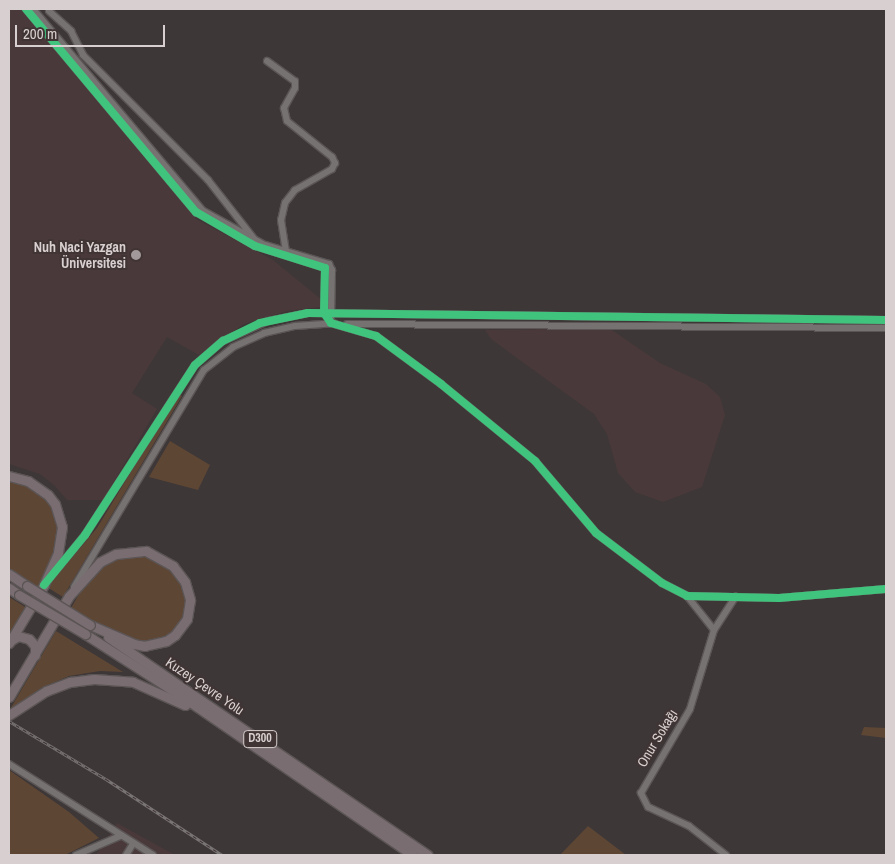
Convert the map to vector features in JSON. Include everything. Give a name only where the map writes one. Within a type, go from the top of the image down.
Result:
[{"type":"highway","points":[[9,476],[39,487],[56,504],[60,515],[62,540],[44,585],[9,642]]},
{"type":"highway","points":[[9,697],[69,596],[100,562],[131,550],[146,551],[165,560],[180,574],[188,591],[187,619],[175,635],[166,641],[145,646],[134,644],[90,625]]},
{"type":"highway","name":"D300","points":[[9,576],[90,625]]},
{"type":"highway","name":"Kuzey Çevre Yolu","points":[[9,588],[85,634],[413,855]]},
{"type":"highway","name":"Kuzey Çevre Yolu","points":[[90,625],[428,855]]},
{"type":"highway","points":[[9,642],[18,636],[29,639],[35,646],[35,655]]},
{"type":"highway","points":[[9,715],[58,686],[82,680],[120,680],[163,693],[252,745]]},
{"type":"street","points":[[26,9],[196,212],[255,246],[325,268],[328,313],[331,324]]},
{"type":"street","points":[[33,9],[197,205],[212,218],[256,241],[331,266],[328,313]]},
{"type":"street","points":[[49,11],[71,31],[83,55],[208,180],[256,241]]},
{"type":"street","points":[[267,61],[295,81],[295,88],[284,108],[287,121],[332,157],[335,163],[332,169],[298,188],[285,203],[281,220],[286,252]]},
{"type":"street","points":[[44,585],[85,535],[177,390],[201,358],[222,341],[260,323],[296,314],[328,313],[886,320]]},
{"type":"street","points":[[331,324],[376,336],[441,384],[535,461],[575,511],[603,539],[662,583],[687,596],[714,630]]},
{"type":"street","points":[[69,596],[102,536],[204,370],[233,348],[264,333],[303,325],[331,324],[886,328]]},
{"type":"street","points":[[687,596],[779,598],[886,589]]},
{"type":"street","name":"Onur Sokağı","points":[[726,855],[689,826],[648,807],[641,793],[690,709],[714,630],[736,596]]},
{"type":"street","points":[[9,764],[120,836],[153,855]]},
{"type":"street","points":[[76,855],[120,836]]},
{"type":"street","points":[[126,855],[133,844]]},
{"type":"shaded area","name":"Nuh Naci Yazgan Üniversitesi","points":[[9,9],[20,9],[28,17],[196,219],[273,260],[322,300],[321,307],[287,311],[244,324],[199,355],[167,337],[132,393],[157,409],[103,500],[67,500],[54,485],[40,474],[9,464]]},
{"type":"shaded area","points":[[609,328],[660,363],[706,384],[720,397],[725,415],[702,487],[663,502],[635,492],[618,473],[607,434],[594,414],[491,339],[485,330]]},
{"type":"shaded area","points":[[178,394],[182,396],[63,597],[47,587],[97,528]]},
{"type":"shaded area","points":[[170,441],[210,465],[198,490],[149,477]]},
{"type":"shaded area","points":[[9,479],[41,493],[53,508],[58,523],[57,549],[37,588],[9,570]]},
{"type":"shaded area","points":[[146,554],[166,563],[186,591],[186,615],[173,635],[144,643],[111,632],[71,608],[85,584],[104,565],[117,557]]},
{"type":"shaded area","points":[[9,597],[27,608],[9,639]]},
{"type":"shaded area","points":[[56,631],[123,672],[100,671],[69,676],[41,688],[9,711]]},
{"type":"shaded area","points":[[864,727],[886,728],[886,738],[861,735]]},
{"type":"shaded area","points":[[9,770],[69,812],[99,838],[65,855],[9,855]]},
{"type":"shaded area","points":[[117,823],[175,855],[96,855]]},
{"type":"shaded area","points":[[588,826],[626,855],[560,855]]},
{"type":"railway","points":[[9,721],[106,779],[222,855]]},
{"type":"cycle path","points":[[26,9],[196,212],[255,246],[325,268],[324,313],[331,323],[376,336],[441,384],[535,461],[596,533],[662,583],[687,596],[779,598],[886,589]]},
{"type":"cycle path","points":[[44,585],[85,535],[195,365],[223,341],[260,323],[308,313],[886,320]]},
{"type":"place","name":"Nuh Naci Yazgan Üniversitesi","points":[[136,255]]}]
